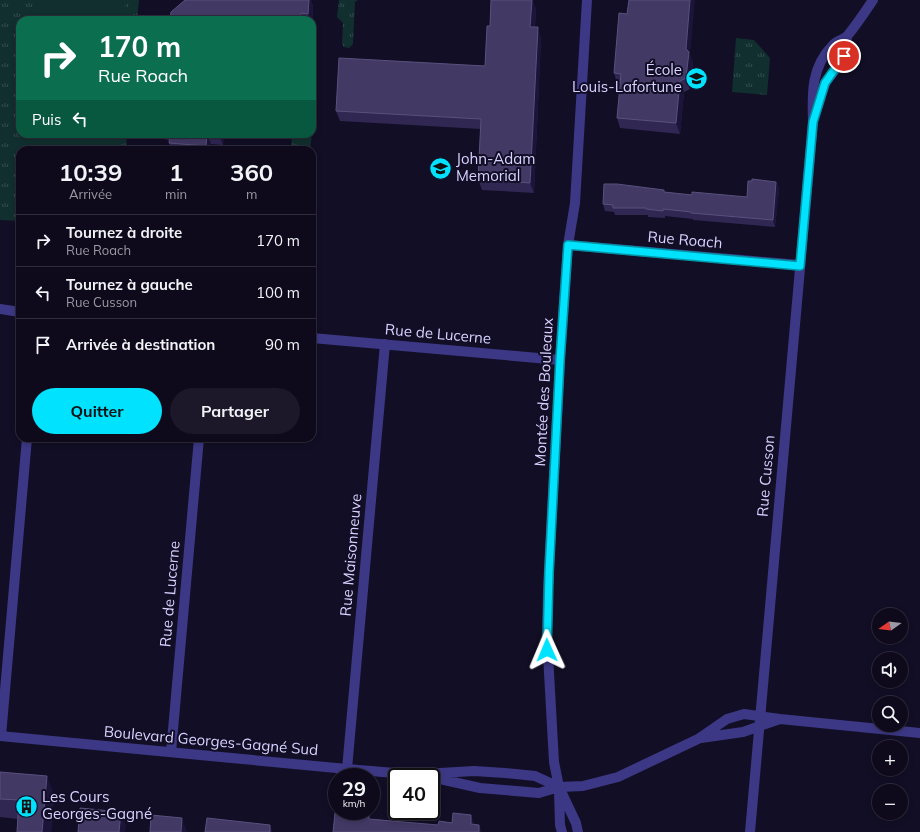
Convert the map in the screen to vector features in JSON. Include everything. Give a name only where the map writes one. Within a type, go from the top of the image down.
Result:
[{"type":"street","name":"Montée des Bouleaux","points":[[562,832],[560,825],[559,787],[553,760],[547,637],[548,589],[560,360],[568,245],[576,203],[587,0]]},
{"type":"street","name":"Rue Cusson","points":[[813,122],[825,83],[844,56],[847,37],[873,0]]},
{"type":"street","name":"Rue Cusson","points":[[750,832],[813,122],[812,90],[820,62],[834,44],[847,37]]},
{"type":"street","name":"Rue Roach","points":[[568,245],[800,266]]},
{"type":"street","points":[[0,309],[16,311]]},
{"type":"street","name":"Rue de Lucerne","points":[[316,338],[560,360]]},
{"type":"street","name":"Rue Maisonneuve","points":[[347,768],[385,344]]},
{"type":"street","points":[[0,736],[27,442]]},
{"type":"street","name":"Rue de Lucerne","points":[[172,752],[199,442]]},
{"type":"street","points":[[559,787],[583,786],[607,781],[698,739],[720,722],[744,714],[920,733]]},
{"type":"street","points":[[698,739],[744,732],[759,728],[780,719]]},
{"type":"street","name":"Boulevard Georges-Gagné Sud","points":[[0,736],[337,768]]},
{"type":"street","name":"Boulevard Georges-Gagné Sud","points":[[440,773],[474,771],[536,776],[559,787]]},
{"type":"street","name":"Boulevard Georges-Gagné Sud","points":[[440,779],[480,788],[539,793],[559,787]]},
{"type":"street","name":"Montée des Bouleaux","points":[[559,787],[576,823],[578,832]]},
{"type":"green space","points":[[0,0],[139,0],[137,16],[16,16],[16,138],[127,138],[126,146],[16,146],[16,221],[0,220]]},
{"type":"green space","points":[[37,0],[126,0],[124,16],[35,16]]},
{"type":"green space","points":[[339,0],[358,0],[355,2],[353,44],[349,48],[344,47],[342,44],[343,23],[337,17]]},
{"type":"green space","points":[[736,38],[754,40],[770,58],[767,95],[732,92]]},
{"type":"green space","points":[[24,138],[114,138],[113,146],[23,146]]},
{"type":"green space","points":[[292,138],[312,138],[310,146],[291,146]]},
{"type":"building","points":[[185,0],[309,0],[308,14],[301,13],[301,16],[170,16],[171,12]]},
{"type":"building","points":[[491,0],[532,0],[530,27],[538,27],[530,183],[478,179],[481,119],[336,111],[339,58],[485,66],[487,26],[490,26]]},
{"type":"building","points":[[629,0],[690,0],[686,49],[689,52],[686,78],[680,81],[676,123],[617,118],[621,74],[614,73],[619,13],[627,14]]},
{"type":"building","points":[[170,138],[207,138],[206,146],[169,143]]},
{"type":"building","points":[[752,179],[776,182],[773,220],[663,209],[663,211],[646,208],[613,208],[613,205],[603,204],[604,184],[617,184],[692,195],[692,192],[747,197],[748,181],[752,181]]},
{"type":"building","points":[[0,772],[47,776],[42,832],[17,832],[19,800],[0,799]]},
{"type":"building","points":[[80,808],[121,812],[119,832],[78,832]]},
{"type":"building","points":[[453,813],[471,815],[471,824],[479,825],[479,832],[333,832],[334,820],[380,820],[438,825],[439,821],[452,823]]},
{"type":"building","points":[[151,815],[182,818],[181,832],[150,832]]},
{"type":"building","points":[[207,818],[270,825],[270,832],[205,832]]},
{"type":"place","name":"École Louis-Lafortune","points":[[697,79]]},
{"type":"place","name":"John-Adam Memorial","points":[[440,168]]},
{"type":"place","name":"Les Cours Georges-Gagné","points":[[27,806]]},
{"type":"route","points":[[547,650],[547,613],[560,360],[568,245],[800,266],[813,122],[825,83],[842,61],[844,56]]}]
